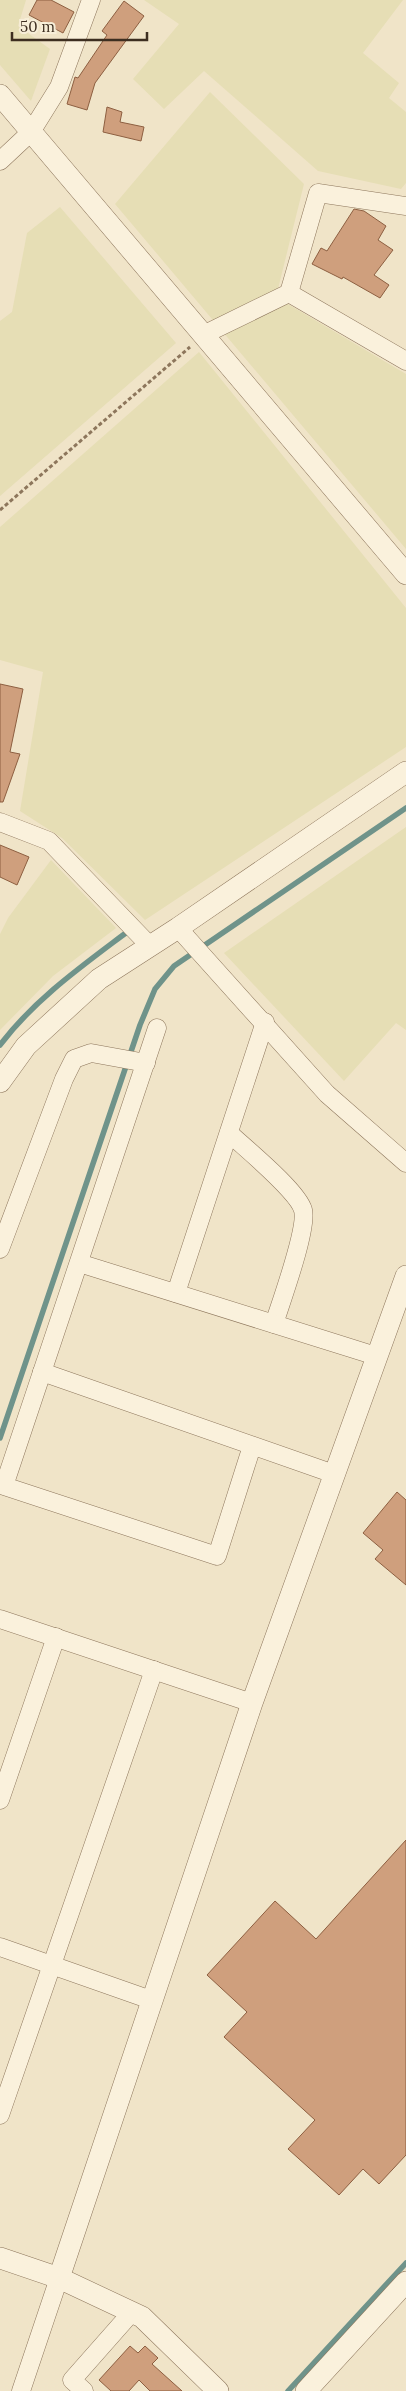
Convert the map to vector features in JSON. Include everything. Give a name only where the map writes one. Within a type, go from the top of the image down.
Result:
[{"type":"street","points":[[0,161],[31,132],[59,87],[91,0]]},
{"type":"street","points":[[0,95],[406,574]]},
{"type":"street","points":[[203,335],[289,292],[318,194],[406,206]]},
{"type":"street","points":[[289,292],[406,361]]},
{"type":"street","points":[[0,1082],[26,1046],[99,978],[178,928],[406,772]]},
{"type":"street","points":[[0,822],[49,841],[149,945]]},
{"type":"street","points":[[178,928],[265,1022],[327,1094],[406,1163]]},
{"type":"street","points":[[176,1293],[265,1022]]},
{"type":"street","points":[[157,1028],[4,1486],[217,1556],[252,1446]]},
{"type":"street","points":[[0,1249],[64,1079],[74,1059],[91,1053],[146,1063]]},
{"type":"street","points":[[229,1133],[296,1197],[303,1210],[302,1229],[274,1324]]},
{"type":"street","points":[[79,1263],[376,1356]]},
{"type":"street","points":[[21,2391],[252,1703],[376,1356],[403,1289]]},
{"type":"street","points":[[42,1372],[334,1474]]},
{"type":"street","points":[[0,1619],[252,1703]]},
{"type":"street","points":[[0,1800],[56,1637]]},
{"type":"street","points":[[0,2115],[54,1966],[154,1670]]},
{"type":"street","points":[[0,1947],[151,2000]]},
{"type":"street","points":[[0,2258],[59,2278],[142,2317],[218,2391]]},
{"type":"street","points":[[306,2391],[406,2282]]},
{"type":"street","points":[[73,2387],[132,2312]]},
{"type":"path","points":[[0,510],[203,335]]},
{"type":"shaded area","points":[[0,0],[26,0],[18,26],[50,49],[31,101],[0,65]]},
{"type":"shaded area","points":[[144,0],[403,0],[363,53],[399,83],[389,98],[406,112],[406,183],[401,189],[318,171],[204,71],[164,109],[133,79],[179,24]]},
{"type":"shaded area","points":[[210,92],[304,184],[276,297],[406,374],[406,549],[115,204]]},
{"type":"shaded area","points":[[60,207],[176,343],[0,496],[0,321],[12,312],[27,233]]},
{"type":"shaded area","points":[[199,352],[406,608],[406,747],[145,920],[62,838],[20,811],[43,672],[0,660],[0,527]]},
{"type":"shaded area","points":[[406,827],[406,1030],[396,1023],[344,1081],[224,953]]},
{"type":"shaded area","points":[[51,860],[116,928],[53,976],[0,1030],[0,934],[8,918]]},
{"type":"building","points":[[37,0],[51,0],[74,12],[63,33],[29,15]]},
{"type":"building","points":[[124,1],[144,16],[95,83],[87,110],[67,104],[75,77],[78,78],[107,35],[102,31]]},
{"type":"building","points":[[107,107],[122,112],[120,122],[144,127],[141,141],[103,132]]},
{"type":"building","points":[[354,209],[364,211],[386,226],[378,240],[393,250],[374,275],[389,285],[380,298],[343,277],[342,279],[312,264],[321,248],[327,251]]},
{"type":"building","points":[[0,684],[23,689],[10,752],[20,754],[3,802],[0,802]]},
{"type":"building","points":[[0,845],[29,857],[17,885],[0,877]]},
{"type":"building","points":[[397,1492],[406,1500],[406,1585],[375,1559],[383,1550],[363,1533]]},
{"type":"building","points":[[406,1840],[406,2155],[379,2184],[363,2169],[339,2195],[288,2149],[315,2120],[224,2037],[247,2012],[207,1975],[275,1901],[316,1939]]},
{"type":"building","points":[[130,2346],[138,2353],[145,2346],[158,2358],[152,2364],[182,2391],[150,2391],[139,2380],[129,2391],[111,2391],[99,2380]]},
{"type":"waterway","points":[[0,1438],[140,1025],[155,989],[174,966],[406,808]]},
{"type":"waterway","points":[[0,1045],[44,998],[127,932]]},
{"type":"waterway","points":[[288,2391],[406,2263]]}]
